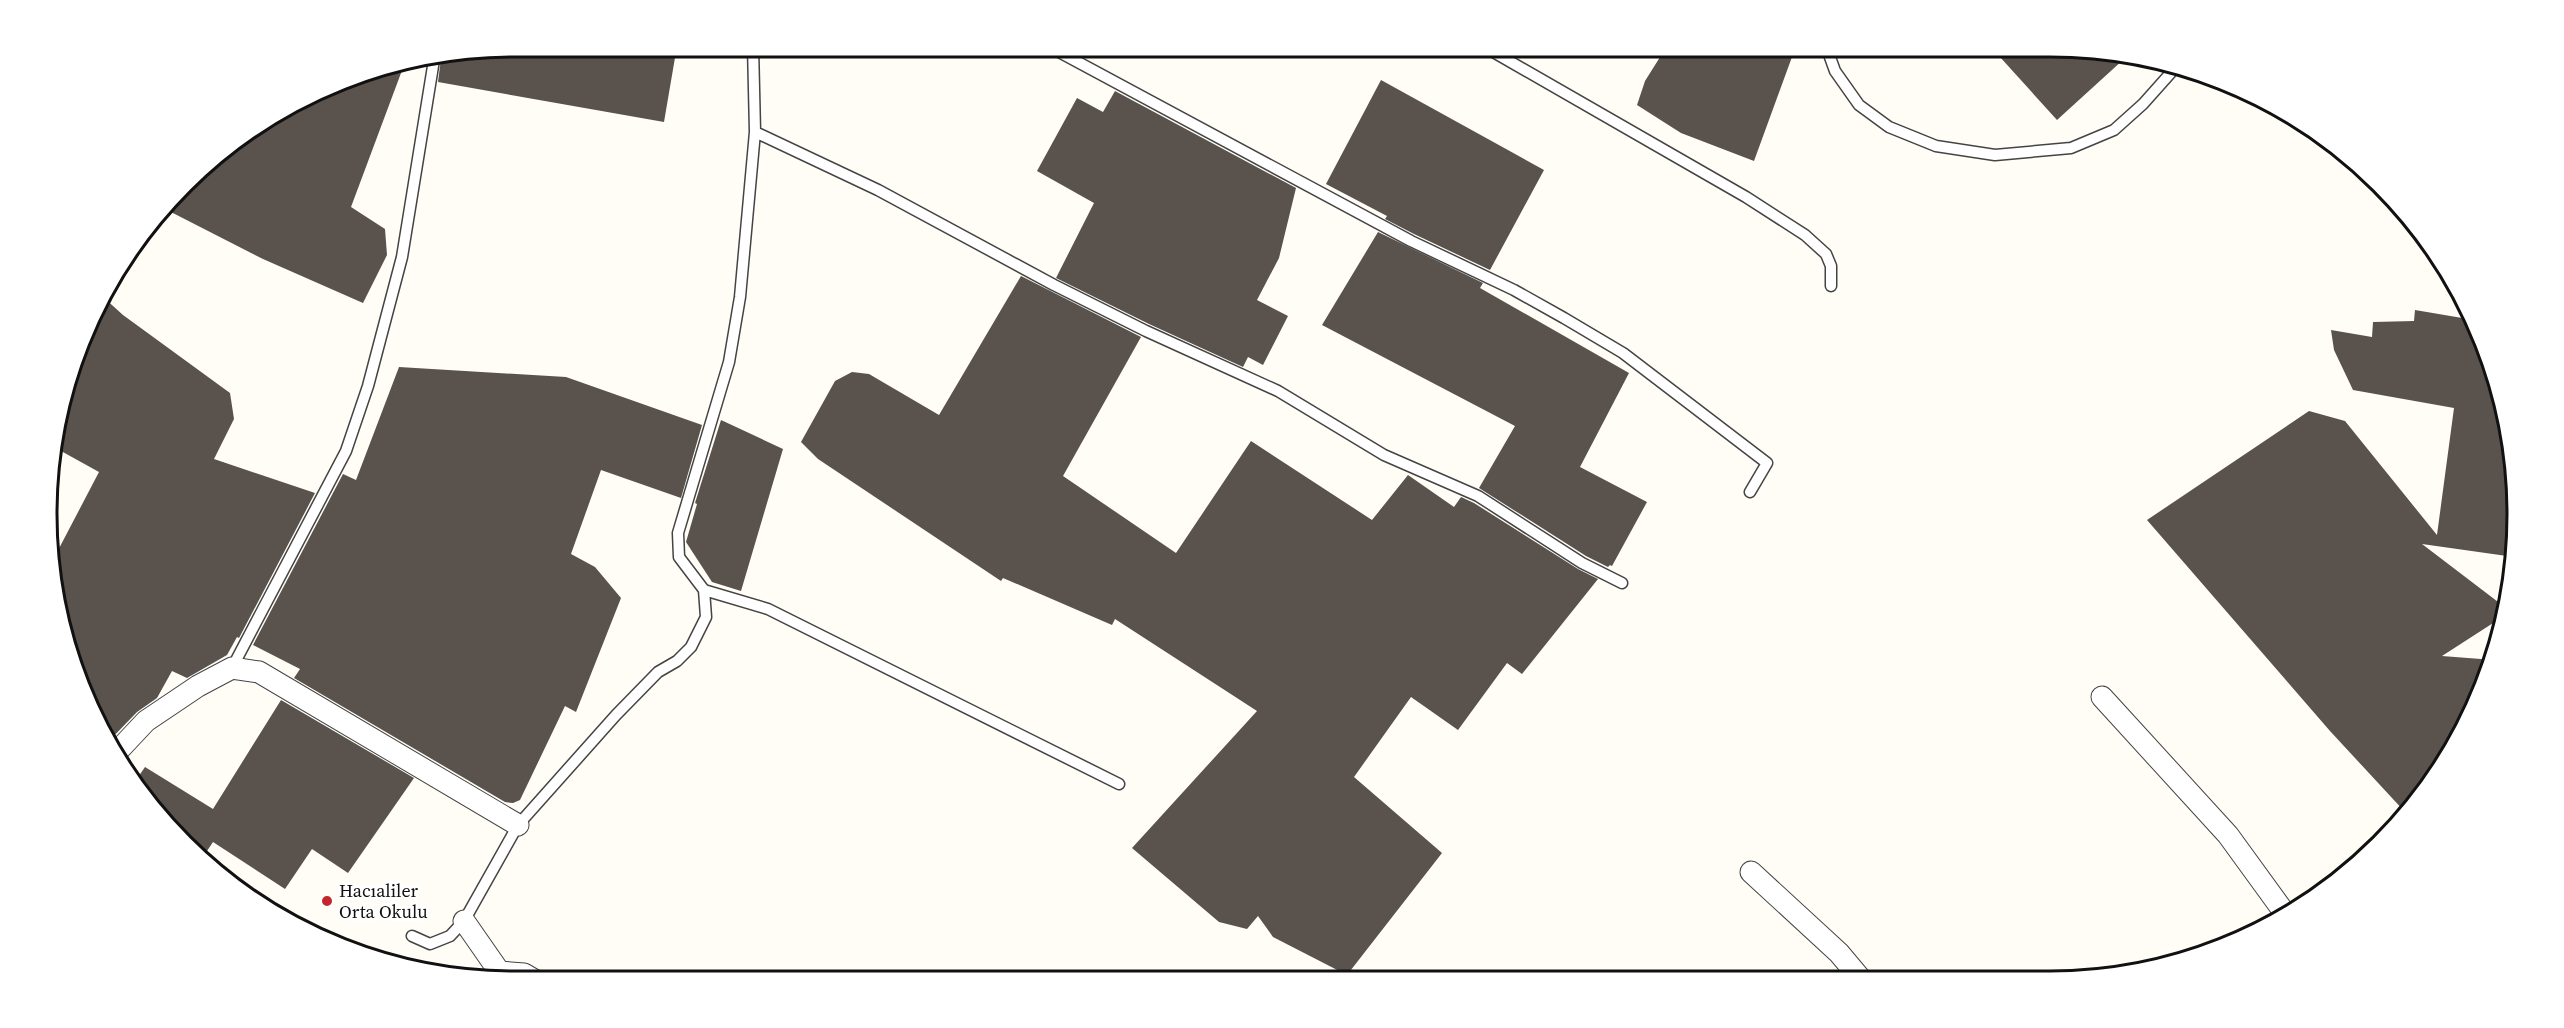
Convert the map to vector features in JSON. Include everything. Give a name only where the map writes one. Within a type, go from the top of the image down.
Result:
[{"type":"street","points":[[121,747],[146,722],[198,686],[232,668],[259,672],[518,825]]},
{"type":"street","points":[[2102,697],[2228,835],[2281,908]]},
{"type":"street","points":[[1751,872],[1839,953],[1854,971]]},
{"type":"street","points":[[464,921],[498,970]]},
{"type":"lane","points":[[412,936],[430,944],[450,936],[464,921],[518,825],[616,714],[658,672],[677,661],[691,647],[706,617],[704,590],[680,557],[678,533],[729,362],[740,297],[755,132],[753,57]]},
{"type":"lane","points":[[1068,57],[1411,241],[1514,290],[1623,353],[1767,463],[1750,492]]},
{"type":"lane","points":[[1502,57],[1736,191],[1804,235],[1826,254],[1831,266],[1831,286]]},
{"type":"lane","points":[[1829,57],[1834,72],[1859,105],[1889,128],[1936,146],[1995,155],[2071,148],[2114,130],[2143,104],[2170,74]]},
{"type":"lane","points":[[232,668],[346,452],[368,386],[402,257],[433,65]]},
{"type":"lane","points":[[755,132],[878,190],[1146,331],[1278,391],[1384,455],[1478,496],[1582,563],[1622,583]]},
{"type":"lane","points":[[704,590],[768,609],[1119,784]]},
{"type":"building","points":[[514,57],[675,57],[664,122],[438,82],[440,63],[454,61]]},
{"type":"building","points":[[1660,57],[1792,57],[1754,161],[1681,133],[1637,105],[1645,81]]},
{"type":"building","points":[[2000,57],[2080,58],[2120,63],[2057,120]]},
{"type":"building","points":[[402,72],[351,207],[385,229],[387,255],[363,303],[263,259],[171,212],[213,170],[236,151],[285,118],[339,92],[367,81]]},
{"type":"building","points":[[1381,80],[1544,170],[1490,270],[1385,219],[1387,216],[1326,184]]},
{"type":"building","points":[[1115,91],[1296,188],[1279,258],[1257,300],[1288,316],[1263,365],[1248,357],[1243,367],[1056,278],[1094,203],[1037,171],[1077,98],[1103,112]]},
{"type":"building","points":[[1378,232],[1483,283],[1480,288],[1629,373],[1580,467],[1647,502],[1612,566],[1608,567],[1586,556],[1479,488],[1515,426],[1322,325]]},
{"type":"building","points":[[1021,276],[1141,337],[1063,476],[1176,553],[1251,441],[1372,520],[1408,475],[1454,507],[1461,497],[1474,503],[1578,569],[1598,579],[1522,674],[1507,663],[1458,730],[1411,697],[1354,777],[1442,853],[1350,971],[1339,971],[1273,937],[1258,916],[1247,929],[1219,922],[1132,848],[1257,711],[1115,619],[1112,625],[1003,578],[1001,581],[818,459],[801,442],[835,381],[852,372],[869,374],[939,415]]},
{"type":"building","points":[[109,302],[230,393],[234,419],[214,459],[315,493],[239,638],[237,637],[227,655],[187,678],[172,671],[157,698],[137,712],[114,735],[81,661],[66,603],[59,549],[99,472],[61,451],[81,367]]},
{"type":"building","points":[[2415,310],[2463,318],[2483,367],[2498,425],[2503,454],[2507,514],[2505,556],[2422,544],[2498,602],[2493,623],[2442,656],[2483,659],[2460,716],[2446,742],[2400,807],[2330,731],[2147,520],[2309,411],[2345,421],[2437,535],[2454,408],[2353,390],[2334,350],[2331,330],[2372,337],[2373,322],[2414,321]]},
{"type":"building","points":[[399,367],[566,377],[702,425],[681,498],[601,470],[571,554],[595,567],[621,598],[576,712],[565,706],[520,800],[513,803],[505,802],[294,678],[300,669],[253,645],[343,474],[356,480]]},
{"type":"building","points":[[721,420],[783,449],[741,591],[712,582],[686,542],[697,504],[695,503]]},
{"type":"building","points":[[281,700],[414,778],[348,873],[312,849],[285,889],[213,842],[206,852],[170,815],[139,775],[145,767],[213,809]]},
{"type":"place","name":"Hacıaliler Orta Okulu","points":[[327,901]]}]
